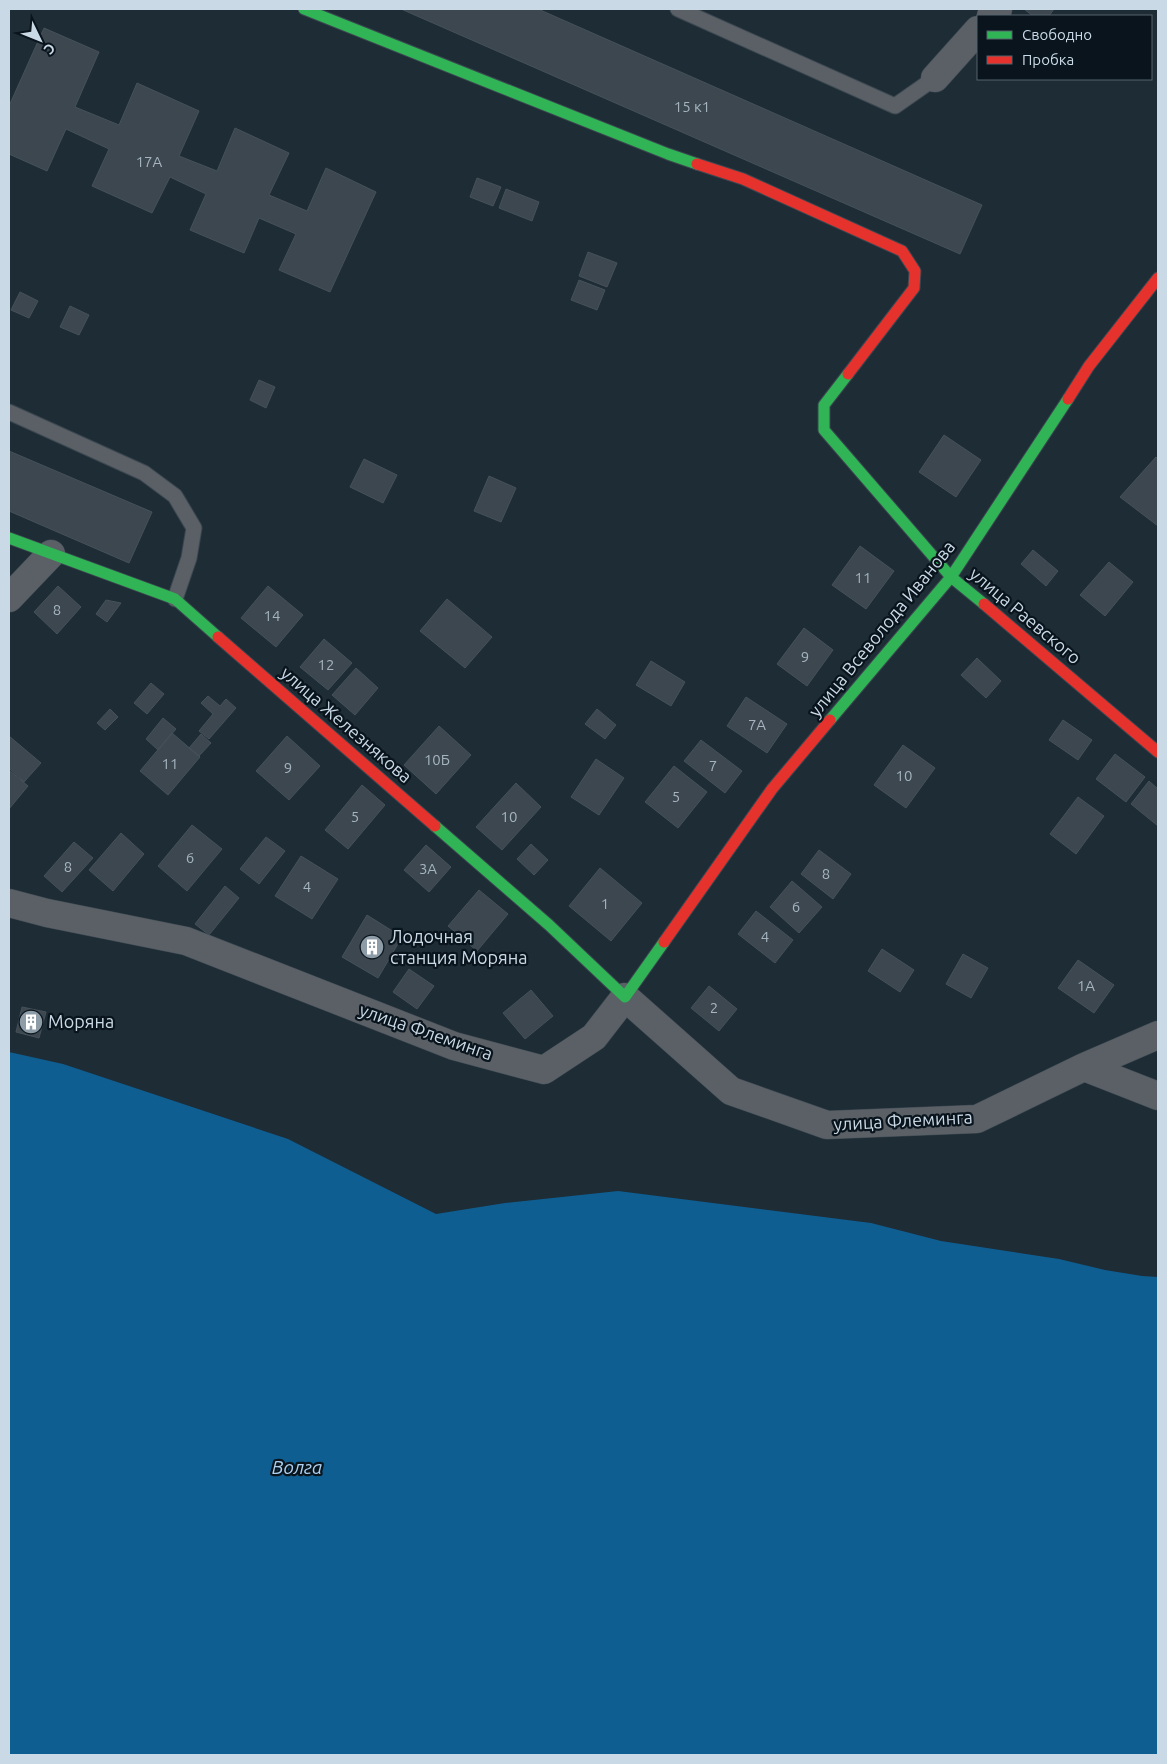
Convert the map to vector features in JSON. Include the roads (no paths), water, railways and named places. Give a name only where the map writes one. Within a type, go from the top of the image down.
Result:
[{"type":"street","name":"улица Раевского","points":[[304,9],[668,154],[743,179],[902,252],[915,270],[914,288],[824,405],[824,430],[952,577],[1158,752]]},
{"type":"street","points":[[935,78],[977,31]]},
{"type":"street","name":"улица Всеволода Иванова","points":[[626,997],[772,789],[952,577],[1089,366],[1158,278]]},
{"type":"street","name":"улица Железнякова","points":[[9,538],[175,599],[549,925],[626,997]]},
{"type":"street","points":[[9,598],[51,554]]},
{"type":"street","name":"улица Флеминга","points":[[9,902],[47,913],[186,941],[454,1046],[544,1070],[594,1037],[626,997],[731,1091],[827,1125],[977,1119],[1084,1067],[1158,1035]]},
{"type":"street","points":[[1084,1067],[1158,1096]]},
{"type":"lane","points":[[678,9],[895,106],[935,78]]},
{"type":"lane","points":[[9,412],[144,473],[175,496],[194,528],[189,558],[175,599]]},
{"type":"water","name":"Волга","points":[[9,1052],[63,1064],[288,1139],[436,1214],[505,1203],[618,1191],[871,1223],[941,1241],[1059,1259],[1105,1270],[1158,1277],[1158,1755],[9,1755]]},
{"type":"place","name":"Лодочная станция Моряна","points":[[372,947]]},
{"type":"place","name":"Моряна","points":[[31,1022]]}]
